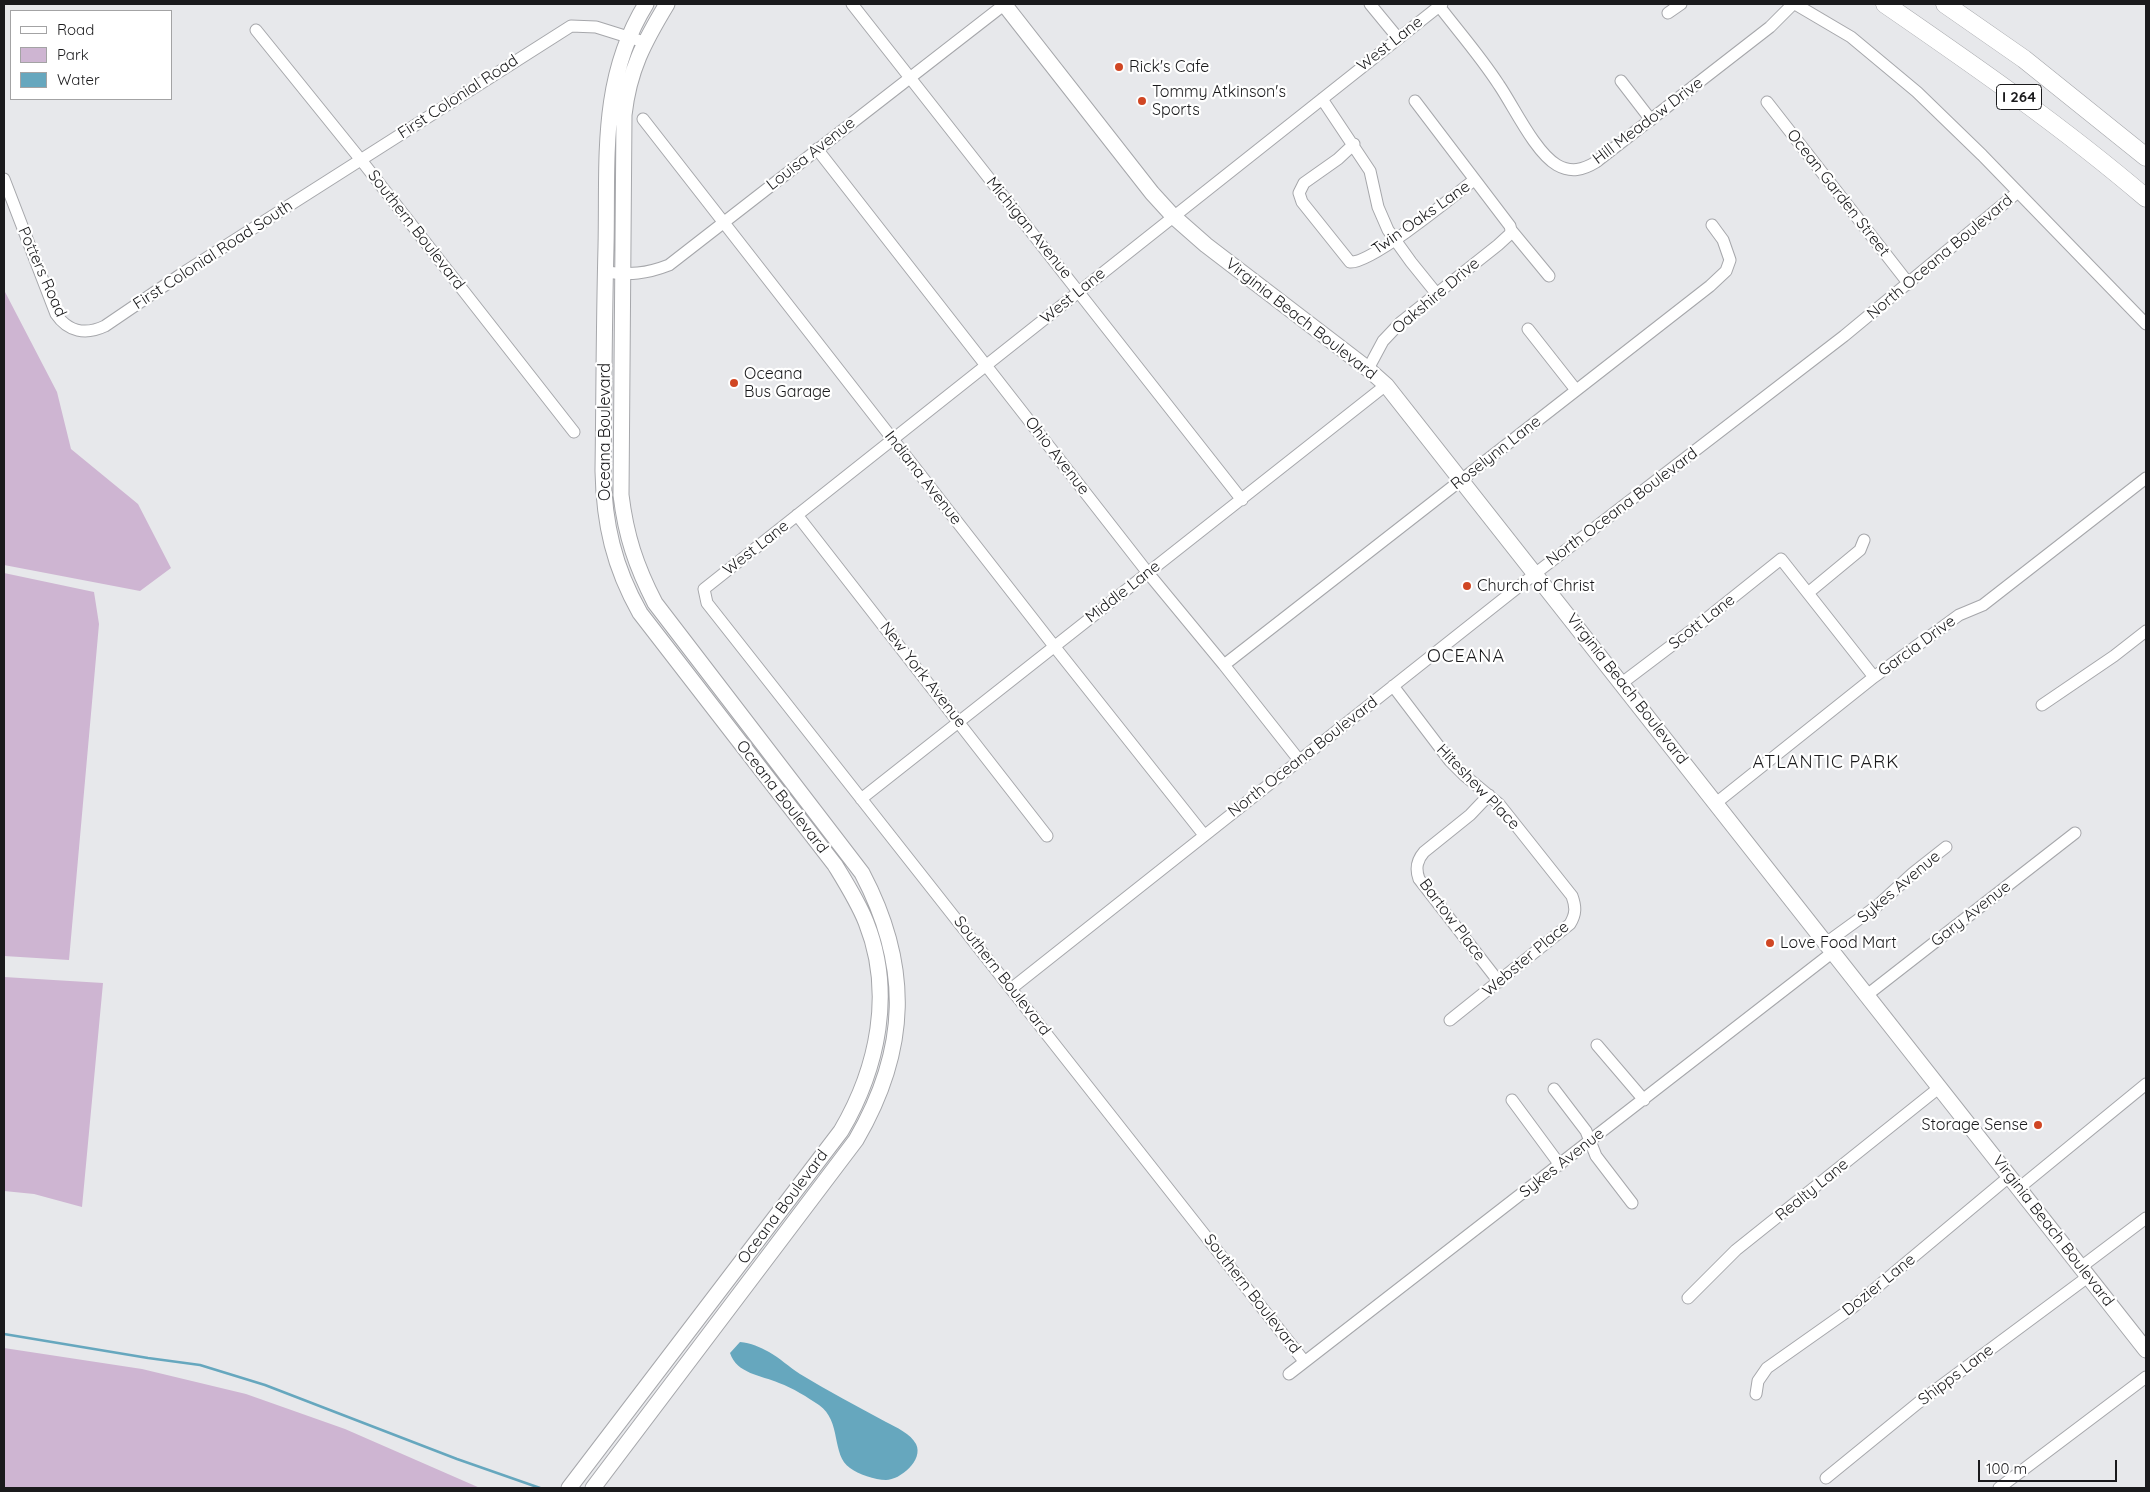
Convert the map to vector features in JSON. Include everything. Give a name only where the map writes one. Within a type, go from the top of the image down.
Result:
[{"type":"highway","name":"I 264","points":[[1885,4],[2012,92],[2092,153],[2146,198]]},
{"type":"highway","name":"I 264","points":[[1945,4],[2024,59],[2146,157]]},
{"type":"main road","points":[[628,37],[646,4]]},
{"type":"main road","points":[[644,42],[667,4]]},
{"type":"main road","name":"Virginia Beach Boulevard","points":[[1005,4],[1147,186],[1173,216],[1228,263],[1368,368],[1386,385],[1536,573],[2146,1350]]},
{"type":"main road","name":"Oceana Boulevard","points":[[569,1488],[841,1131],[865,1083],[879,1025],[880,1001],[875,952],[866,923],[852,891],[835,865],[655,634],[627,590],[608,534],[604,498],[605,272],[610,106],[619,63],[628,37]]},
{"type":"main road","name":"Oceana Boulevard","points":[[593,1488],[856,1140],[876,1104],[890,1065],[896,1028],[898,996],[891,944],[882,916],[862,872],[669,624],[655,603],[634,558],[625,526],[621,495],[624,116],[627,92],[644,42]]},
{"type":"main road","points":[[879,1025],[896,1028]]},
{"type":"main road","points":[[723,1286],[736,1298]]},
{"type":"street","name":"Michigan Avenue","points":[[852,4],[1242,500]]},
{"type":"street","name":"Louisa Avenue","points":[[605,272],[624,274],[649,273],[669,265],[1005,4]]},
{"type":"street","points":[[1370,4],[1398,38]]},
{"type":"street","points":[[1668,13],[1681,4]]},
{"type":"street","points":[[1794,4],[1851,37],[1884,63],[1956,130],[2146,324]]},
{"type":"street","name":"Hill Meadow Drive","points":[[1440,5],[1499,84],[1540,147],[1556,164],[1572,170],[1588,167],[1770,27],[1794,4]]},
{"type":"street","name":"West Lane","points":[[704,589],[1440,5]]},
{"type":"street","name":"First Colonial Road","points":[[346,169],[571,26],[596,27],[628,37]]},
{"type":"street","name":"Southern Boulevard","points":[[256,30],[361,160],[574,432]]},
{"type":"street","points":[[628,37],[644,42]]},
{"type":"street","points":[[1621,80],[1650,120]]},
{"type":"street","points":[[1322,99],[1354,144],[1370,171],[1382,219],[1436,293]]},
{"type":"street","name":"Twin Oaks Lane","points":[[1415,101],[1510,226],[1511,230],[1549,276]]},
{"type":"street","name":"Ocean Garden Street","points":[[1767,102],[1909,284]]},
{"type":"street","name":"Indiana Avenue","points":[[643,119],[892,440],[1204,835]]},
{"type":"street","name":"Twin Oaks Lane","points":[[1354,144],[1338,159],[1304,183],[1299,193],[1300,198],[1350,262],[1358,261],[1395,239],[1474,180]]},
{"type":"street","name":"Ohio Avenue","points":[[817,149],[1148,573],[1299,760]]},
{"type":"street","name":"First Colonial Road South","points":[[77,331],[89,332],[105,326],[169,282],[346,169]]},
{"type":"street","name":"Potters Road","points":[[4,179],[56,314],[65,324],[77,331]]},
{"type":"street","name":"North Oceana Boulevard","points":[[1012,988],[1392,686],[1536,573],[1698,450],[1909,284],[2018,192]]},
{"type":"street","name":"Roselynn Lane","points":[[1224,665],[1710,286],[1726,271],[1730,260],[1729,253],[1712,225]]},
{"type":"street","name":"Oakshire Drive","points":[[1368,368],[1390,333],[1436,293],[1498,245],[1510,234],[1511,230]]},
{"type":"street","points":[[1528,329],[1576,390]]},
{"type":"street","name":"Middle Lane","points":[[861,798],[1386,385]]},
{"type":"street","name":"Garcia Drive","points":[[1716,802],[1874,677],[1959,614],[1983,605],[2146,478]]},
{"type":"street","name":"New York Avenue","points":[[797,515],[1047,836]]},
{"type":"street","points":[[1864,540],[1860,550],[1808,593],[1874,677]]},
{"type":"street","name":"Scott Lane","points":[[1622,683],[1781,559],[1808,593]]},
{"type":"street","name":"Southern Boulevard","points":[[704,589],[707,603],[1304,1361]]},
{"type":"street","points":[[2042,705],[2114,656],[2146,631]]},
{"type":"street","name":"Hiteshew Place","points":[[1392,686],[1450,761],[1503,809],[1546,863]]},
{"type":"street","name":"Bartow Place","points":[[1489,795],[1470,815],[1424,852],[1420,857],[1417,868],[1419,879],[1499,982]]},
{"type":"street","name":"Gary Avenue","points":[[1868,995],[2075,833]]},
{"type":"street","name":"Sykes Avenue","points":[[1289,1374],[1644,1100],[1830,948],[1913,873],[1946,847]]},
{"type":"street","name":"Webster Place","points":[[1450,1020],[1570,924],[1574,918],[1575,904],[1572,896],[1546,863]]},
{"type":"street","points":[[1597,1045],[1644,1100]]},
{"type":"street","points":[[2019,1188],[2146,1084]]},
{"type":"street","name":"Realty Lane","points":[[1688,1298],[1736,1250],[1940,1087]]},
{"type":"street","points":[[1554,1089],[1581,1123],[1596,1156],[1632,1203]]},
{"type":"street","points":[[1512,1100],[1560,1165]]},
{"type":"street","name":"Dozier Lane","points":[[1756,1394],[1758,1380],[1767,1368],[1852,1308],[2010,1176]]},
{"type":"street","name":"Shipps Lane","points":[[1826,1478],[2085,1272],[2146,1218]]},
{"type":"street","points":[[1999,1488],[2146,1377]]},
{"type":"green space","points":[[4,290],[57,392],[71,449],[138,504],[171,568],[140,591],[4,565]]},
{"type":"green space","points":[[4,573],[94,592],[99,624],[69,960],[4,956]]},
{"type":"green space","points":[[4,977],[103,983],[82,1207],[34,1194],[4,1191]]},
{"type":"green space","points":[[4,1348],[142,1369],[246,1394],[345,1429],[480,1488],[4,1488]]},
{"type":"water","points":[[740,1342],[748,1343],[769,1352],[811,1380],[903,1431],[916,1444],[918,1450],[914,1462],[898,1477],[886,1480],[867,1476],[850,1468],[840,1455],[834,1429],[826,1412],[819,1405],[795,1390],[744,1370],[733,1360],[730,1353]]},
{"type":"waterway","points":[[4,1334],[200,1365],[265,1385],[457,1459],[540,1488]]},
{"type":"place","name":"Rick's Cafe","points":[[1119,67]]},
{"type":"place","name":"Tommy Atkinson's Sports","points":[[1142,101]]},
{"type":"place","name":"Oceana Bus Garage","points":[[734,383]]},
{"type":"place","name":"Church of Christ","points":[[1467,586]]},
{"type":"place","name":"Love Food Mart","points":[[1770,943]]},
{"type":"place","name":"Storage Sense","points":[[2038,1125]]},
{"type":"district","name":"OCEANA","points":[[1466,657]]},
{"type":"district","name":"ATLANTIC PARK","points":[[1826,763]]}]
